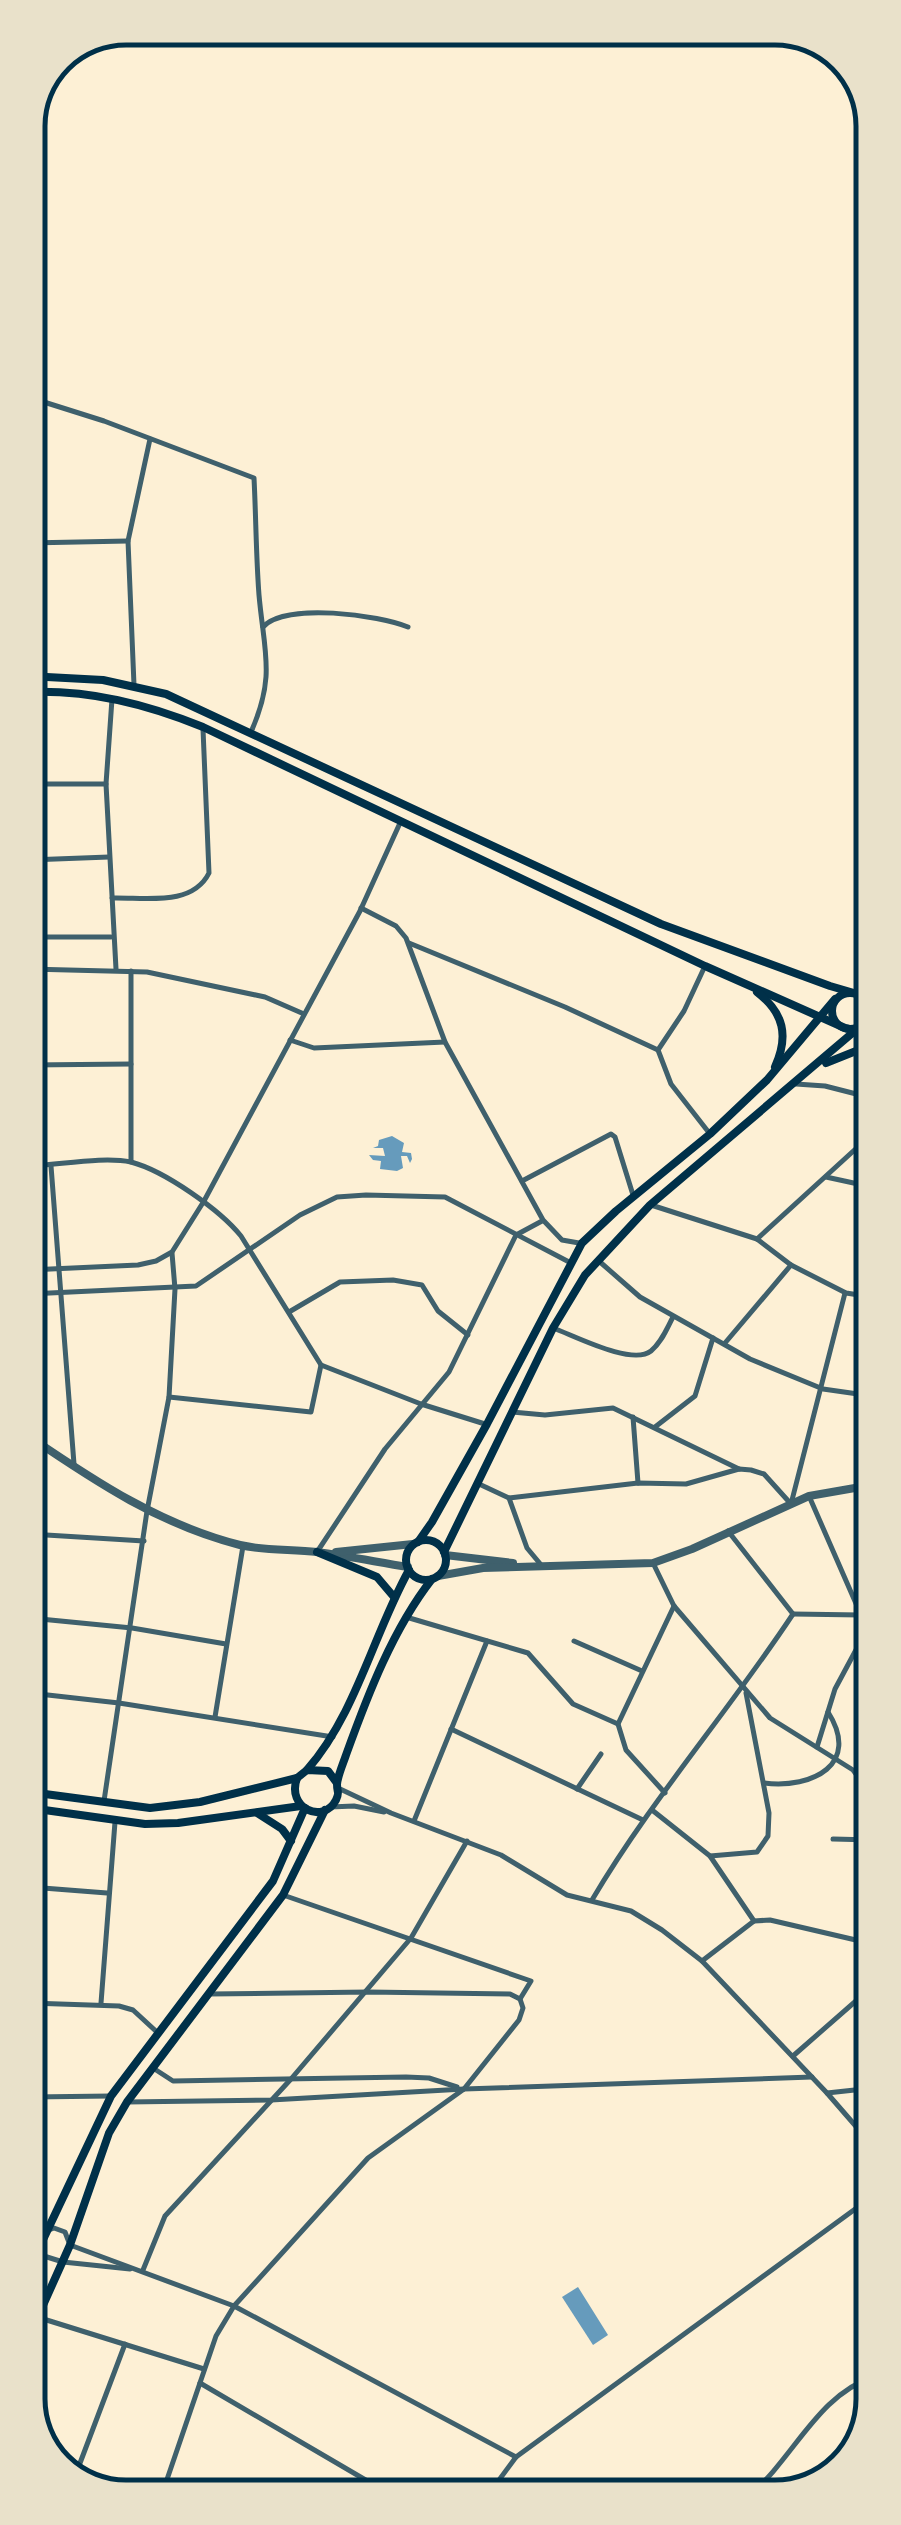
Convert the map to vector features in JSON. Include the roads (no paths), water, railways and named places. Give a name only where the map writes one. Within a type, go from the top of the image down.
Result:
[{"type":"main road","points":[[45,677],[103,680],[166,694],[661,924],[856,993]]},
{"type":"main road","points":[[45,693],[149,706],[203,727],[705,966],[844,1028],[856,1028]]},
{"type":"main road","points":[[746,984],[771,1004],[783,1028],[784,1046],[768,1080]]},
{"type":"main road","points":[[45,1794],[103,1804],[171,1807],[298,1778],[307,1770],[333,1736],[408,1569],[406,1555],[487,1424],[582,1242],[768,1080],[835,999],[845,993],[856,993]]},
{"type":"main road","points":[[835,999],[832,1016],[844,1028]]},
{"type":"main road","points":[[45,2301],[70,2245],[108,2134],[127,2102],[283,1895],[336,1798],[337,1785],[376,1681],[406,1617],[445,1566],[444,1554],[476,1483],[571,1295],[597,1260],[650,1205],[856,1031]]},
{"type":"main road","points":[[812,1068],[856,1051]]},
{"type":"main road","points":[[416,1543],[435,1542],[444,1554]]},
{"type":"main road","points":[[316,1552],[377,1576],[394,1597]]},
{"type":"main road","points":[[408,1569],[420,1579],[435,1577]]},
{"type":"main road","points":[[307,1770],[328,1772],[337,1785]]},
{"type":"main road","points":[[45,2230],[111,2096],[273,1881],[303,1807],[294,1790],[298,1778]]},
{"type":"main road","points":[[45,1810],[115,1822],[178,1823],[303,1807],[313,1812],[328,1808]]},
{"type":"main road","points":[[257,1813],[282,1829],[292,1841]]},
{"type":"street","points":[[45,402],[254,478],[268,679],[251,732]]},
{"type":"street","points":[[134,685],[128,541],[150,440]]},
{"type":"street","points":[[45,543],[128,541]]},
{"type":"street","points":[[263,627],[271,618],[307,612],[389,620],[408,628]]},
{"type":"street","points":[[112,699],[106,784],[111,936],[116,969]]},
{"type":"street","points":[[112,898],[192,894],[203,885],[209,873],[203,727]]},
{"type":"street","points":[[45,784],[106,784]]},
{"type":"street","points":[[45,1269],[138,1265],[172,1252],[204,1201],[362,908],[401,821]]},
{"type":"street","points":[[45,859],[109,856]]},
{"type":"street","points":[[362,908],[396,926],[408,942],[445,1042],[543,1220],[566,1243],[582,1242]]},
{"type":"street","points":[[45,937],[111,936]]},
{"type":"street","points":[[408,942],[658,1050],[671,1084],[710,1134]]},
{"type":"street","points":[[658,1050],[684,1011],[705,966]]},
{"type":"street","points":[[45,969],[131,970],[265,998],[304,1014]]},
{"type":"street","points":[[131,970],[132,1162]]},
{"type":"street","points":[[290,1040],[314,1048],[445,1042]]},
{"type":"street","points":[[45,1065],[132,1064]]},
{"type":"street","points":[[794,1084],[856,1094]]},
{"type":"street","points":[[522,1181],[611,1134],[634,1196]]},
{"type":"street","points":[[757,1240],[856,1149]]},
{"type":"street","points":[[45,1166],[132,1162],[204,1201],[227,1219],[251,1250],[321,1364],[421,1404],[487,1424]]},
{"type":"street","points":[[50,1166],[74,1468]]},
{"type":"street","points":[[826,1178],[856,1184]]},
{"type":"street","points":[[45,1293],[196,1286],[300,1215],[338,1197],[352,1196],[445,1197],[571,1263]]},
{"type":"street","points":[[650,1205],[757,1240],[791,1266],[856,1294]]},
{"type":"street","points":[[316,1552],[385,1450],[449,1372],[516,1235],[543,1220]]},
{"type":"street","points":[[103,1804],[147,1511],[169,1397],[175,1290],[172,1252]]},
{"type":"street","points":[[597,1260],[640,1297],[750,1359],[823,1389],[856,1394]]},
{"type":"street","points":[[725,1343],[791,1266]]},
{"type":"street","points":[[289,1312],[340,1282],[393,1280],[422,1285],[438,1312],[468,1335]]},
{"type":"street","points":[[792,1504],[846,1292]]},
{"type":"street","points":[[553,1328],[628,1356],[648,1354],[660,1342],[673,1317]]},
{"type":"street","points":[[655,1427],[696,1396],[713,1337]]},
{"type":"street","points":[[169,1397],[311,1412],[321,1364]]},
{"type":"street","points":[[512,1412],[545,1415],[613,1408],[739,1469],[764,1474],[792,1504]]},
{"type":"street","points":[[633,1418],[638,1483]]},
{"type":"street","points":[[45,1448],[147,1511],[244,1546],[316,1552],[408,1569]]},
{"type":"street","points":[[476,1483],[509,1498],[638,1483],[686,1484],[739,1469]]},
{"type":"street","points":[[435,1577],[483,1568],[653,1563],[809,1496],[856,1488]]},
{"type":"street","points":[[809,1496],[856,1602]]},
{"type":"street","points":[[509,1498],[527,1548],[542,1566]]},
{"type":"street","points":[[728,1531],[793,1614]]},
{"type":"street","points":[[45,1535],[144,1541]]},
{"type":"street","points":[[316,1552],[416,1543]]},
{"type":"street","points":[[214,1717],[244,1546]]},
{"type":"street","points":[[444,1554],[542,1566]]},
{"type":"street","points":[[653,1563],[674,1606],[770,1718],[856,1774]]},
{"type":"street","points":[[665,1793],[626,1750],[618,1724],[674,1606]]},
{"type":"street","points":[[793,1614],[856,1616]]},
{"type":"street","points":[[592,1900],[644,1821],[745,1688],[793,1614]]},
{"type":"street","points":[[406,1617],[528,1654],[573,1704],[618,1724]]},
{"type":"street","points":[[45,1619],[132,1628],[226,1644]]},
{"type":"street","points":[[574,1641],[642,1671]]},
{"type":"street","points":[[414,1821],[488,1642]]},
{"type":"street","points":[[817,1747],[835,1688],[856,1649]]},
{"type":"street","points":[[710,1856],[757,1852],[768,1836],[769,1813],[745,1688]]},
{"type":"street","points":[[45,1696],[333,1736]]},
{"type":"street","points":[[763,1782],[779,1784],[826,1772],[837,1759],[840,1731],[828,1712]]},
{"type":"street","points":[[452,1728],[644,1821]]},
{"type":"street","points":[[577,1789],[601,1754]]},
{"type":"street","points":[[337,1785],[392,1814]]},
{"type":"street","points":[[328,1808],[354,1806],[414,1821],[501,1855],[567,1895],[631,1911],[702,1961],[856,2126]]},
{"type":"street","points":[[652,1810],[710,1856],[754,1920]]},
{"type":"street","points":[[100,2003],[115,1822]]},
{"type":"street","points":[[834,1839],[856,1840]]},
{"type":"street","points":[[143,2270],[165,2216],[368,1992],[411,1938],[467,1841]]},
{"type":"street","points":[[45,1888],[107,1893]]},
{"type":"street","points":[[168,2480],[216,2336],[234,2306],[368,2158],[464,2089],[519,2020],[523,2008],[520,1999],[531,1981],[283,1895]]},
{"type":"street","points":[[702,1961],[754,1920],[770,1920],[856,1940]]},
{"type":"street","points":[[209,1994],[499,1994],[520,1999]]},
{"type":"street","points":[[45,2003],[100,2003],[133,2010],[158,2033]]},
{"type":"street","points":[[794,2056],[856,2003]]},
{"type":"street","points":[[153,2068],[173,2080],[406,2077],[430,2078],[464,2089]]},
{"type":"street","points":[[127,2102],[271,2100],[812,2077]]},
{"type":"street","points":[[828,2092],[856,2090]]},
{"type":"street","points":[[45,2097],[111,2096]]},
{"type":"street","points":[[500,2480],[516,2458],[856,2208]]},
{"type":"street","points":[[45,2232],[54,2228],[65,2232],[70,2245],[234,2306],[516,2458]]},
{"type":"street","points":[[45,2256],[63,2262],[143,2270]]},
{"type":"street","points":[[45,2318],[204,2369]]},
{"type":"street","points":[[79,2464],[124,2344]]},
{"type":"street","points":[[200,2383],[366,2480]]},
{"type":"street","points":[[767,2480],[835,2397],[856,2383]]},
{"type":"water","points":[[392,1136],[404,1143],[402,1152],[411,1153],[412,1159],[410,1163],[407,1156],[401,1156],[403,1168],[397,1171],[380,1169],[381,1161],[369,1155],[385,1156],[383,1148],[373,1148],[379,1140]]},
{"type":"water","points":[[578,2287],[608,2335],[593,2345],[562,2297]]}]
